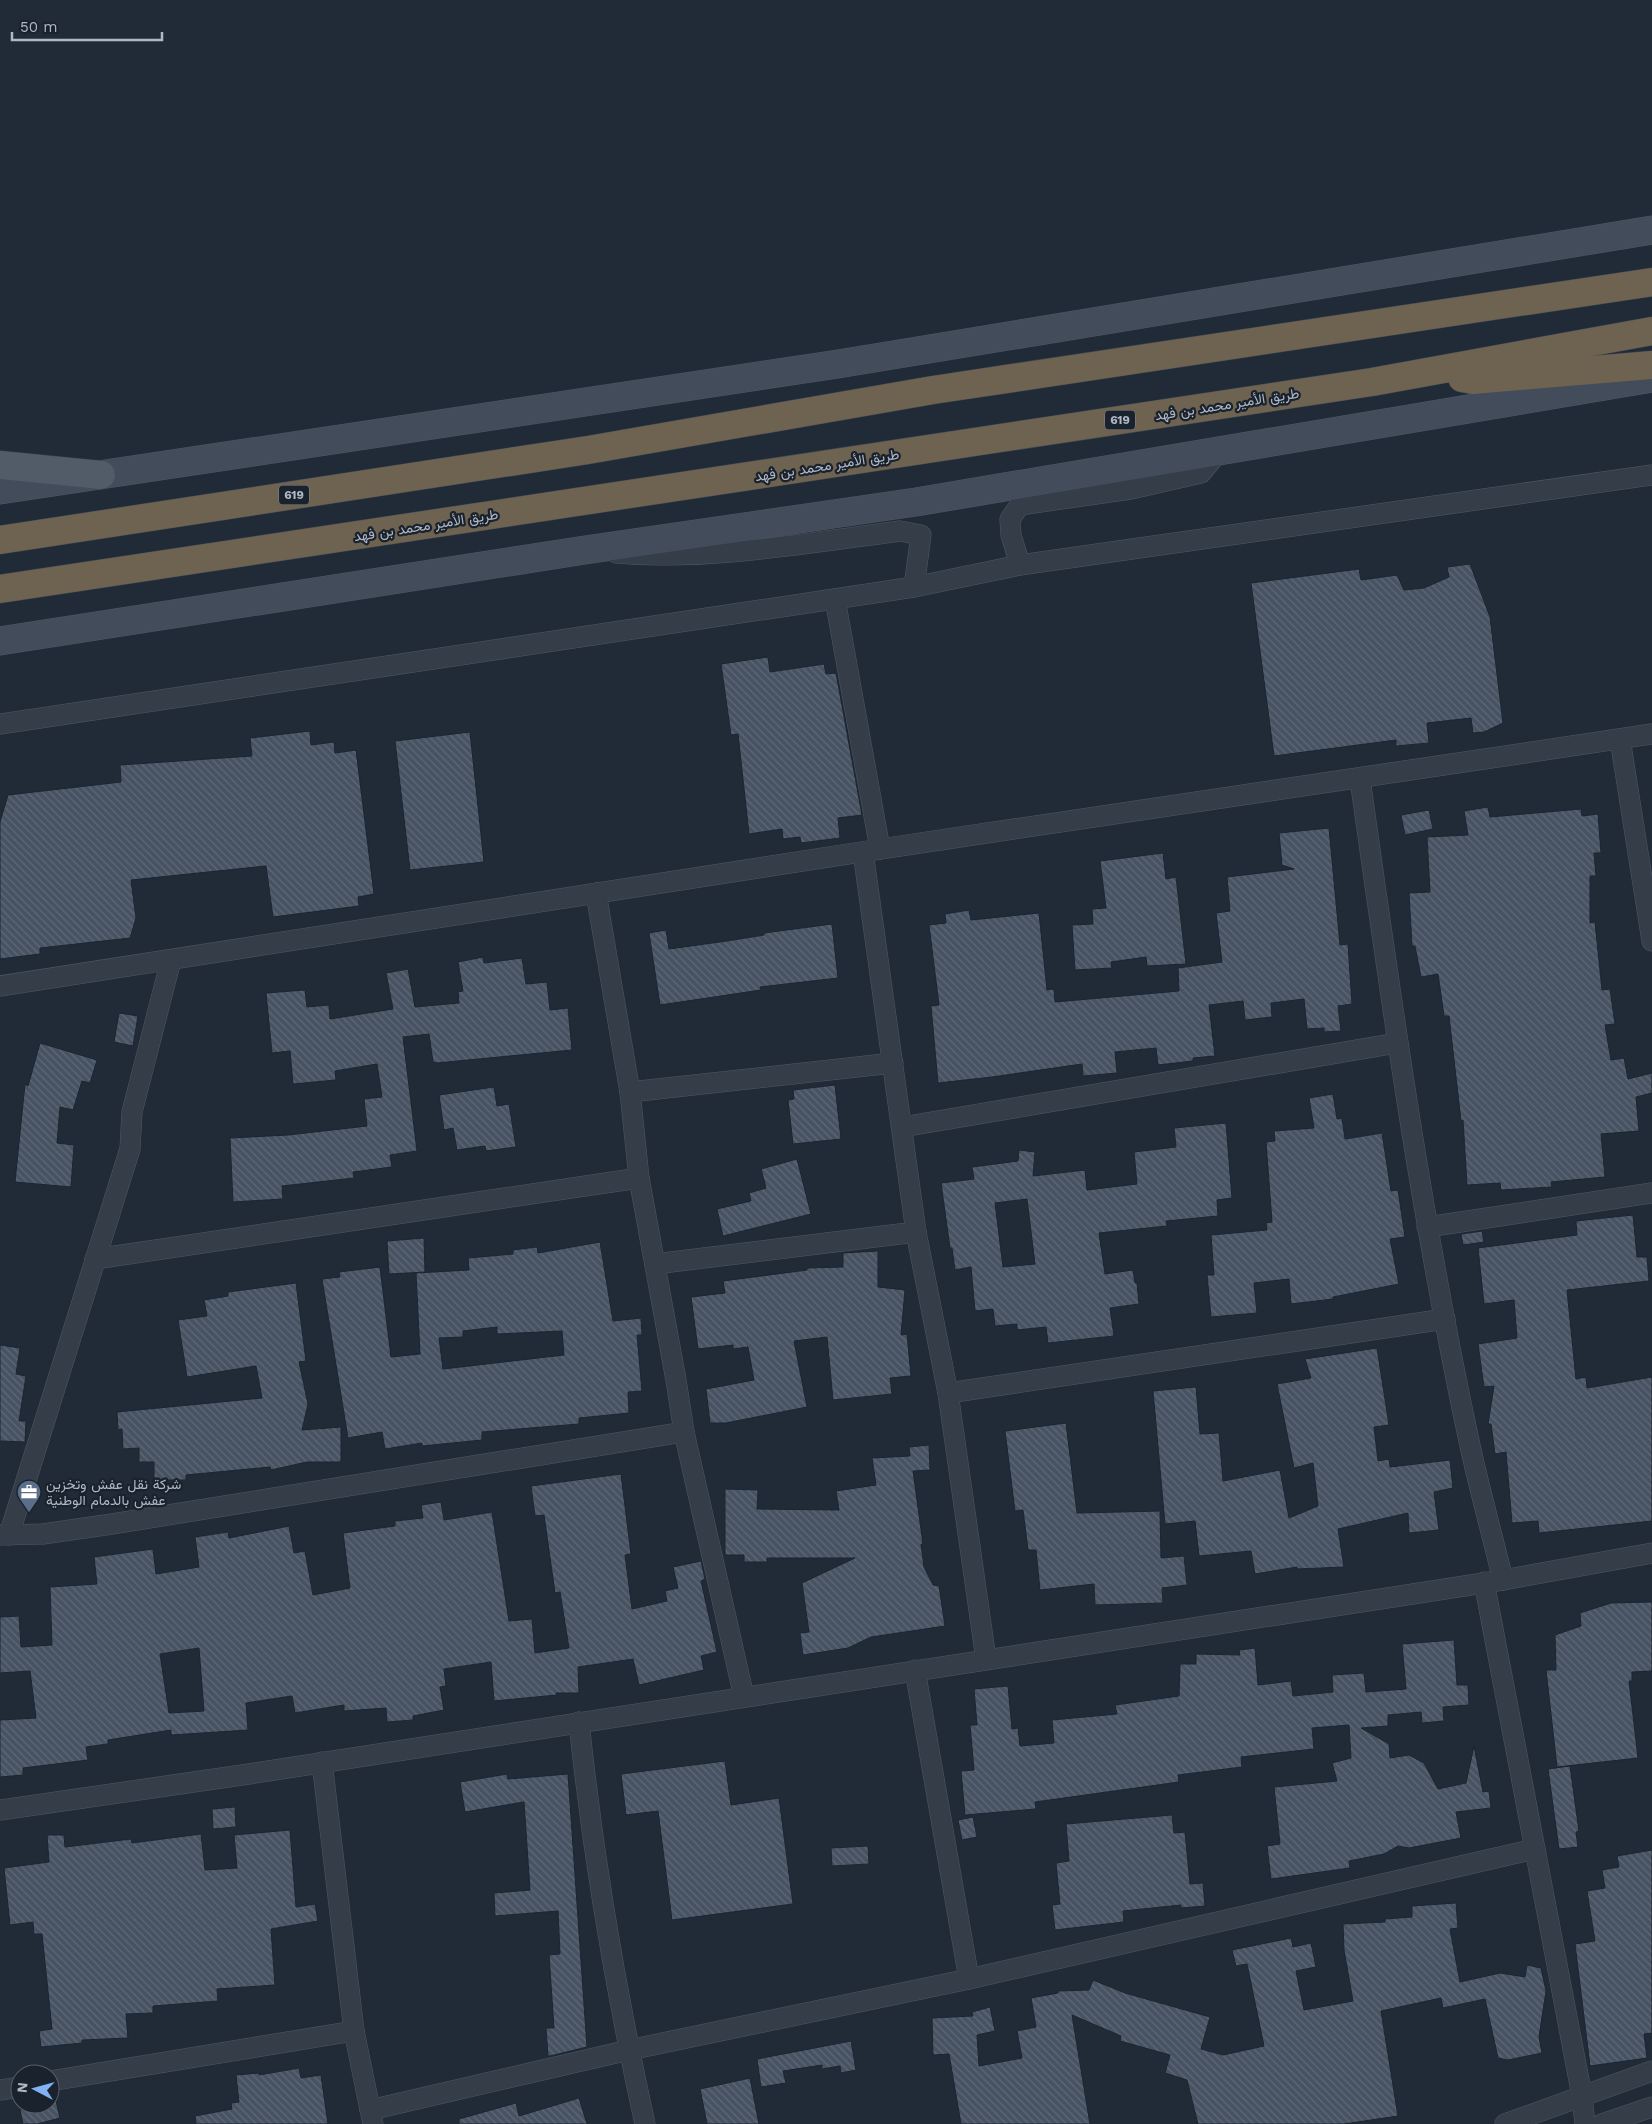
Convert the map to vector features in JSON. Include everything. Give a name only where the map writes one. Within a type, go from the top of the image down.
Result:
[{"type":"highway","name":"619","points":[[0,540],[588,450],[933,390],[1652,282]]},
{"type":"highway","name":"طريق الأمير محمد بن فهد","points":[[0,589],[1372,382],[1652,331]]},
{"type":"highway","points":[[1426,372],[1473,380],[1652,365]]},
{"type":"main road","points":[[0,490],[838,364],[1652,230]]},
{"type":"main road","points":[[0,641],[584,550],[916,502],[1652,378]]},
{"type":"main road","points":[[0,465],[100,475]]},
{"type":"street","points":[[1020,565],[1010,519],[1020,505],[1131,490],[1201,473],[1220,450]]},
{"type":"street","points":[[0,724],[914,587],[1020,565],[1652,475]]},
{"type":"street","points":[[584,550],[646,556],[738,551],[900,531],[922,535],[914,587]]},
{"type":"street","points":[[835,599],[871,851],[893,1062],[916,1232],[948,1393],[986,1660]]},
{"type":"street","points":[[0,986],[871,851],[1652,734]]},
{"type":"street","points":[[1620,739],[1652,941]]},
{"type":"street","points":[[1360,779],[1397,1043],[1427,1227],[1469,1442],[1535,1849],[1582,2096],[1585,2124]]},
{"type":"street","points":[[596,894],[630,1092],[639,1178],[684,1432],[744,1697]]},
{"type":"street","points":[[171,960],[132,1112],[130,1149],[5,1535],[43,1534],[112,1524],[684,1432]]},
{"type":"street","points":[[902,1127],[1397,1043]]},
{"type":"street","points":[[630,1092],[893,1062]]},
{"type":"street","points":[[95,1259],[639,1178]]},
{"type":"street","points":[[1427,1227],[1652,1193]]},
{"type":"street","points":[[655,1264],[916,1232]]},
{"type":"street","points":[[948,1393],[1445,1319]]},
{"type":"street","points":[[0,1810],[986,1660],[1493,1581],[1652,1553]]},
{"type":"street","points":[[915,1670],[969,1979]]},
{"type":"street","points":[[579,1722],[588,1808],[629,2050],[645,2124]]},
{"type":"street","points":[[322,1762],[354,2031],[372,2117],[629,2050],[969,1979],[1535,1849]]},
{"type":"street","points":[[60,2079],[354,2031]]},
{"type":"street","points":[[1505,2124],[1652,2071]]},
{"type":"street","points":[[1602,2124],[1652,2107]]},
{"type":"building","points":[[1470,564],[1490,617],[1503,723],[1484,732],[1473,733],[1471,718],[1427,723],[1429,743],[1396,746],[1396,740],[1274,756],[1251,583],[1359,569],[1361,580],[1397,575],[1404,590],[1424,588],[1449,577],[1447,567]]},
{"type":"building","points":[[768,657],[770,672],[824,664],[826,674],[836,673],[862,815],[838,818],[840,838],[801,843],[800,837],[783,839],[782,829],[749,834],[738,734],[731,735],[721,664]]},
{"type":"building","points":[[310,731],[311,745],[334,742],[335,753],[356,750],[374,894],[358,897],[359,906],[273,917],[266,866],[131,880],[136,918],[130,938],[40,948],[40,954],[0,959],[0,822],[8,795],[121,782],[120,765],[252,756],[250,738]]},
{"type":"building","points":[[470,732],[484,862],[410,870],[395,741]]},
{"type":"building","points":[[1488,807],[1490,817],[1581,809],[1582,816],[1598,814],[1601,853],[1594,853],[1596,876],[1590,876],[1590,923],[1595,922],[1602,990],[1610,989],[1615,1024],[1605,1025],[1611,1060],[1624,1058],[1628,1079],[1652,1073],[1652,1093],[1636,1097],[1639,1131],[1601,1134],[1605,1177],[1551,1182],[1552,1187],[1501,1190],[1500,1183],[1467,1185],[1463,1120],[1461,1121],[1449,1016],[1444,1016],[1438,974],[1421,977],[1415,946],[1412,946],[1409,893],[1430,892],[1427,837],[1468,835],[1464,811]]},
{"type":"building","points":[[1429,810],[1433,829],[1405,835],[1401,815]]},
{"type":"building","points":[[1329,828],[1340,945],[1348,944],[1352,1004],[1338,1006],[1341,1031],[1324,1032],[1324,1028],[1307,1029],[1304,999],[1271,1003],[1272,1017],[1245,1020],[1243,1001],[1209,1005],[1215,1056],[1193,1058],[1193,1061],[1158,1065],[1156,1048],[1115,1052],[1117,1073],[1083,1076],[1082,1064],[938,1083],[931,1006],[939,1005],[929,925],[946,923],[945,914],[969,910],[971,920],[1039,913],[1047,990],[1054,989],[1055,1002],[1179,991],[1178,968],[1222,962],[1216,913],[1230,911],[1227,877],[1294,869],[1282,865],[1279,833]]},
{"type":"building","points":[[1163,853],[1166,879],[1176,877],[1186,964],[1147,966],[1146,957],[1111,962],[1112,968],[1075,970],[1072,925],[1093,924],[1092,909],[1106,908],[1100,861]]},
{"type":"building","points":[[832,924],[838,978],[760,987],[761,990],[660,1005],[649,933],[666,930],[669,949]]},
{"type":"building","points":[[483,957],[484,963],[522,958],[526,984],[547,982],[550,1010],[568,1008],[572,1050],[437,1063],[433,1062],[429,1034],[403,1037],[417,1151],[390,1155],[392,1167],[353,1172],[354,1178],[282,1186],[283,1199],[233,1202],[230,1138],[288,1135],[367,1126],[364,1099],[382,1097],[377,1064],[335,1071],[336,1080],[293,1084],[290,1051],[272,1053],[266,993],[305,990],[307,1007],[329,1005],[330,1019],[393,1009],[386,973],[408,969],[415,1007],[459,1003],[458,992],[463,991],[458,962]]},
{"type":"building","points":[[119,1013],[138,1016],[133,1046],[114,1042]]},
{"type":"building","points":[[40,1043],[97,1060],[90,1083],[82,1081],[73,1110],[60,1107],[57,1143],[74,1145],[71,1187],[15,1182],[25,1084],[28,1086]]},
{"type":"building","points":[[835,1085],[841,1139],[793,1144],[788,1100],[794,1099],[793,1090]]},
{"type":"building","points":[[494,1087],[497,1106],[509,1104],[516,1147],[486,1151],[485,1146],[457,1150],[453,1128],[444,1130],[439,1095]]},
{"type":"building","points":[[1333,1094],[1337,1119],[1342,1118],[1345,1139],[1382,1133],[1391,1191],[1398,1190],[1405,1237],[1390,1239],[1399,1284],[1333,1297],[1333,1299],[1291,1304],[1289,1279],[1254,1283],[1257,1313],[1211,1317],[1207,1275],[1214,1275],[1211,1235],[1267,1230],[1266,1223],[1272,1222],[1266,1142],[1275,1141],[1274,1131],[1314,1128],[1309,1098]]},
{"type":"building","points":[[1226,1123],[1232,1198],[1217,1200],[1218,1216],[1166,1221],[1167,1226],[1099,1233],[1105,1274],[1133,1270],[1135,1283],[1137,1283],[1139,1304],[1110,1308],[1114,1336],[1048,1343],[1046,1327],[1017,1330],[1017,1324],[995,1326],[993,1309],[975,1311],[971,1267],[955,1270],[941,1183],[974,1179],[972,1167],[1018,1161],[1019,1150],[1035,1152],[1033,1176],[1085,1170],[1087,1190],[1137,1184],[1134,1152],[1176,1147],[1174,1128]],"holes":[[[1027,1199],[1035,1264],[1003,1267],[995,1203]]]},
{"type":"building","points":[[797,1159],[811,1214],[723,1236],[717,1209],[751,1201],[749,1193],[766,1188],[761,1169]]},
{"type":"building","points":[[1633,1215],[1637,1257],[1647,1257],[1649,1281],[1567,1290],[1576,1379],[1586,1377],[1587,1388],[1652,1377],[1652,1521],[1539,1533],[1538,1521],[1512,1523],[1506,1452],[1495,1454],[1491,1424],[1488,1424],[1494,1386],[1484,1387],[1478,1344],[1517,1338],[1514,1300],[1484,1304],[1478,1248],[1577,1235],[1576,1221]]},
{"type":"building","points":[[1482,1231],[1484,1242],[1463,1245],[1461,1234]]},
{"type":"building","points":[[424,1238],[425,1272],[389,1274],[387,1241]]},
{"type":"building","points":[[600,1242],[613,1321],[641,1318],[642,1335],[637,1335],[642,1391],[628,1392],[629,1413],[579,1418],[579,1424],[482,1432],[482,1440],[422,1446],[422,1443],[385,1449],[382,1432],[348,1438],[322,1279],[340,1277],[339,1272],[380,1267],[391,1357],[420,1354],[416,1273],[469,1270],[468,1258],[513,1254],[513,1250],[537,1247],[538,1253]],"holes":[[[497,1327],[497,1334],[562,1331],[564,1355],[443,1369],[439,1338],[463,1337],[463,1331]]]},
{"type":"building","points":[[878,1251],[878,1287],[905,1290],[901,1335],[907,1334],[911,1376],[890,1378],[892,1394],[833,1400],[827,1337],[794,1341],[807,1407],[726,1423],[710,1423],[706,1389],[754,1380],[748,1347],[733,1349],[733,1345],[698,1349],[691,1297],[725,1293],[723,1281],[807,1270],[807,1268],[843,1267],[843,1253]]},
{"type":"building","points":[[296,1283],[306,1361],[299,1362],[308,1404],[302,1430],[341,1427],[341,1462],[307,1462],[271,1470],[270,1467],[186,1475],[186,1480],[154,1480],[154,1462],[139,1462],[139,1448],[123,1449],[122,1429],[118,1430],[117,1412],[262,1398],[256,1366],[187,1377],[178,1320],[207,1316],[204,1300],[228,1296],[228,1292]]},
{"type":"building","points":[[0,1345],[20,1348],[16,1374],[26,1376],[19,1421],[26,1421],[25,1442],[0,1441]]},
{"type":"building","points":[[1377,1348],[1389,1425],[1374,1427],[1378,1461],[1389,1459],[1390,1467],[1450,1460],[1453,1488],[1434,1492],[1439,1530],[1409,1533],[1408,1513],[1338,1529],[1344,1567],[1297,1569],[1297,1567],[1255,1574],[1251,1551],[1199,1556],[1195,1521],[1165,1524],[1153,1391],[1196,1387],[1200,1434],[1219,1433],[1223,1481],[1280,1470],[1289,1518],[1318,1506],[1313,1463],[1294,1468],[1277,1384],[1311,1378],[1305,1359]]},
{"type":"building","points":[[1066,1423],[1077,1513],[1160,1511],[1161,1558],[1184,1556],[1187,1585],[1162,1588],[1163,1603],[1095,1605],[1094,1584],[1040,1590],[1036,1550],[1028,1550],[1023,1510],[1015,1511],[1005,1431]]},
{"type":"building","points":[[929,1445],[930,1470],[913,1471],[923,1544],[921,1544],[924,1567],[933,1585],[939,1586],[945,1626],[871,1637],[848,1648],[803,1655],[800,1633],[809,1632],[802,1583],[855,1558],[767,1558],[767,1562],[744,1562],[744,1555],[725,1555],[725,1489],[758,1490],[757,1509],[839,1510],[836,1491],[876,1485],[872,1458],[910,1456],[909,1447]]},
{"type":"building","points":[[621,1474],[631,1554],[625,1555],[632,1609],[667,1601],[665,1591],[678,1588],[673,1567],[701,1561],[705,1579],[701,1581],[717,1652],[701,1656],[704,1670],[639,1685],[633,1659],[578,1667],[579,1693],[556,1693],[557,1695],[494,1701],[491,1662],[444,1669],[446,1686],[440,1687],[444,1710],[413,1716],[413,1720],[387,1722],[386,1708],[344,1711],[344,1705],[295,1713],[292,1696],[246,1703],[248,1730],[171,1735],[171,1730],[108,1740],[108,1744],[86,1747],[88,1760],[23,1768],[23,1775],[0,1777],[0,1720],[36,1718],[30,1671],[0,1673],[0,1617],[19,1616],[21,1647],[52,1645],[50,1587],[97,1584],[94,1557],[153,1549],[156,1574],[199,1567],[195,1537],[228,1532],[229,1538],[289,1526],[294,1553],[305,1551],[313,1595],[350,1588],[343,1533],[395,1526],[395,1521],[423,1518],[421,1505],[441,1502],[444,1520],[492,1512],[509,1621],[532,1619],[535,1653],[569,1648],[560,1592],[555,1593],[544,1515],[535,1516],[531,1486]],"holes":[[[199,1648],[204,1711],[169,1713],[160,1654]]]},
{"type":"building","points":[[1652,1602],[1652,1671],[1632,1672],[1632,1681],[1629,1681],[1638,1758],[1557,1767],[1546,1670],[1556,1670],[1555,1635],[1581,1626],[1580,1613],[1611,1603]]},
{"type":"building","points":[[1454,1640],[1457,1685],[1468,1685],[1469,1705],[1443,1707],[1444,1721],[1422,1723],[1421,1712],[1388,1715],[1388,1726],[1361,1728],[1389,1744],[1390,1758],[1409,1755],[1424,1763],[1438,1789],[1466,1783],[1474,1746],[1483,1792],[1489,1791],[1491,1808],[1456,1812],[1461,1838],[1409,1848],[1398,1846],[1384,1854],[1349,1861],[1350,1868],[1271,1879],[1267,1846],[1280,1844],[1274,1787],[1337,1781],[1332,1763],[1351,1758],[1349,1725],[1312,1728],[1314,1749],[1241,1757],[1242,1767],[1178,1775],[1179,1782],[1035,1802],[1036,1809],[965,1815],[961,1771],[974,1770],[970,1725],[977,1725],[974,1689],[1008,1686],[1012,1729],[1018,1728],[1020,1746],[1054,1743],[1052,1720],[1117,1714],[1115,1705],[1179,1696],[1180,1664],[1196,1664],[1196,1654],[1240,1655],[1239,1650],[1255,1648],[1258,1685],[1291,1681],[1293,1696],[1333,1692],[1332,1675],[1364,1673],[1366,1692],[1406,1689],[1402,1644]]},
{"type":"building","points":[[725,1761],[731,1805],[779,1798],[793,1904],[672,1920],[658,1811],[626,1815],[621,1774]]},
{"type":"building","points":[[1570,1766],[1579,1831],[1576,1832],[1578,1847],[1559,1849],[1548,1769]]},
{"type":"building","points":[[507,1774],[508,1779],[568,1774],[587,2047],[550,2056],[548,2056],[546,2028],[554,2028],[549,1955],[560,1954],[558,1911],[495,1916],[494,1893],[530,1890],[524,1802],[465,1812],[460,1782]]},
{"type":"building","points":[[235,1807],[236,1827],[213,1829],[212,1809]]},
{"type":"building","points":[[1172,1815],[1174,1833],[1185,1832],[1190,1884],[1203,1883],[1205,1906],[1181,1908],[1181,1905],[1123,1911],[1124,1922],[1055,1930],[1052,1905],[1060,1904],[1056,1863],[1069,1861],[1066,1824]]},
{"type":"building","points":[[973,1817],[977,1837],[962,1840],[958,1820]]},
{"type":"building","points":[[290,1830],[296,1907],[315,1904],[318,1921],[271,1929],[275,1985],[217,1989],[218,2001],[153,2006],[153,2013],[126,2014],[128,2038],[82,2040],[82,2043],[41,2047],[39,2031],[52,2029],[42,1934],[34,1934],[33,1922],[10,1925],[4,1868],[49,1862],[47,1835],[64,1835],[65,1847],[131,1839],[132,1843],[201,1834],[205,1870],[237,1868],[234,1835]]},
{"type":"building","points":[[868,1846],[869,1864],[832,1866],[831,1848]]},
{"type":"building","points":[[1652,1850],[1652,2033],[1644,2034],[1647,2058],[1590,2066],[1575,1944],[1595,1941],[1587,1891],[1605,1888],[1602,1870],[1619,1867],[1617,1856]]},
{"type":"building","points":[[1456,1903],[1458,1928],[1450,1929],[1460,1982],[1500,1973],[1525,1977],[1527,1965],[1541,1968],[1546,1991],[1539,2037],[1542,2053],[1508,2060],[1498,2058],[1485,1999],[1443,2008],[1441,1998],[1381,2011],[1398,2116],[1344,2124],[1198,2124],[1187,2080],[1165,2073],[1170,2055],[1120,2041],[1121,2036],[1072,2015],[1090,2124],[961,2124],[949,2054],[933,2055],[932,2018],[973,2016],[972,2012],[990,2007],[995,2031],[977,2035],[979,2066],[1022,2058],[1017,2031],[1036,2027],[1031,1998],[1058,1993],[1058,1991],[1089,1990],[1093,1980],[1125,1993],[1210,2017],[1201,2049],[1223,2055],[1264,2046],[1247,1964],[1236,1966],[1232,1950],[1291,1938],[1293,1947],[1311,1943],[1316,1967],[1296,1971],[1304,2010],[1353,2001],[1344,1950],[1343,1924],[1385,1922],[1385,1919],[1412,1917],[1412,1906]]},
{"type":"building","points":[[851,2041],[856,2070],[841,2073],[840,2066],[822,2069],[822,2065],[783,2071],[786,2083],[761,2087],[757,2059]]},
{"type":"building","points":[[299,2068],[301,2078],[321,2075],[328,2124],[196,2124],[195,2116],[232,2109],[231,2103],[239,2102],[236,2075],[259,2073],[259,2075]]},
{"type":"building","points":[[750,2078],[759,2124],[707,2124],[700,2089]]},
{"type":"building","points":[[579,2098],[587,2124],[459,2124],[459,2119],[516,2103],[519,2116]]},
{"type":"building","points":[[21,2114],[59,2114],[60,2118],[37,2124],[23,2124]]},
{"type":"place","name":"شركة نقل عفش وتخزين عفش بالدمام الوطنية","points":[[29,1513]]}]
